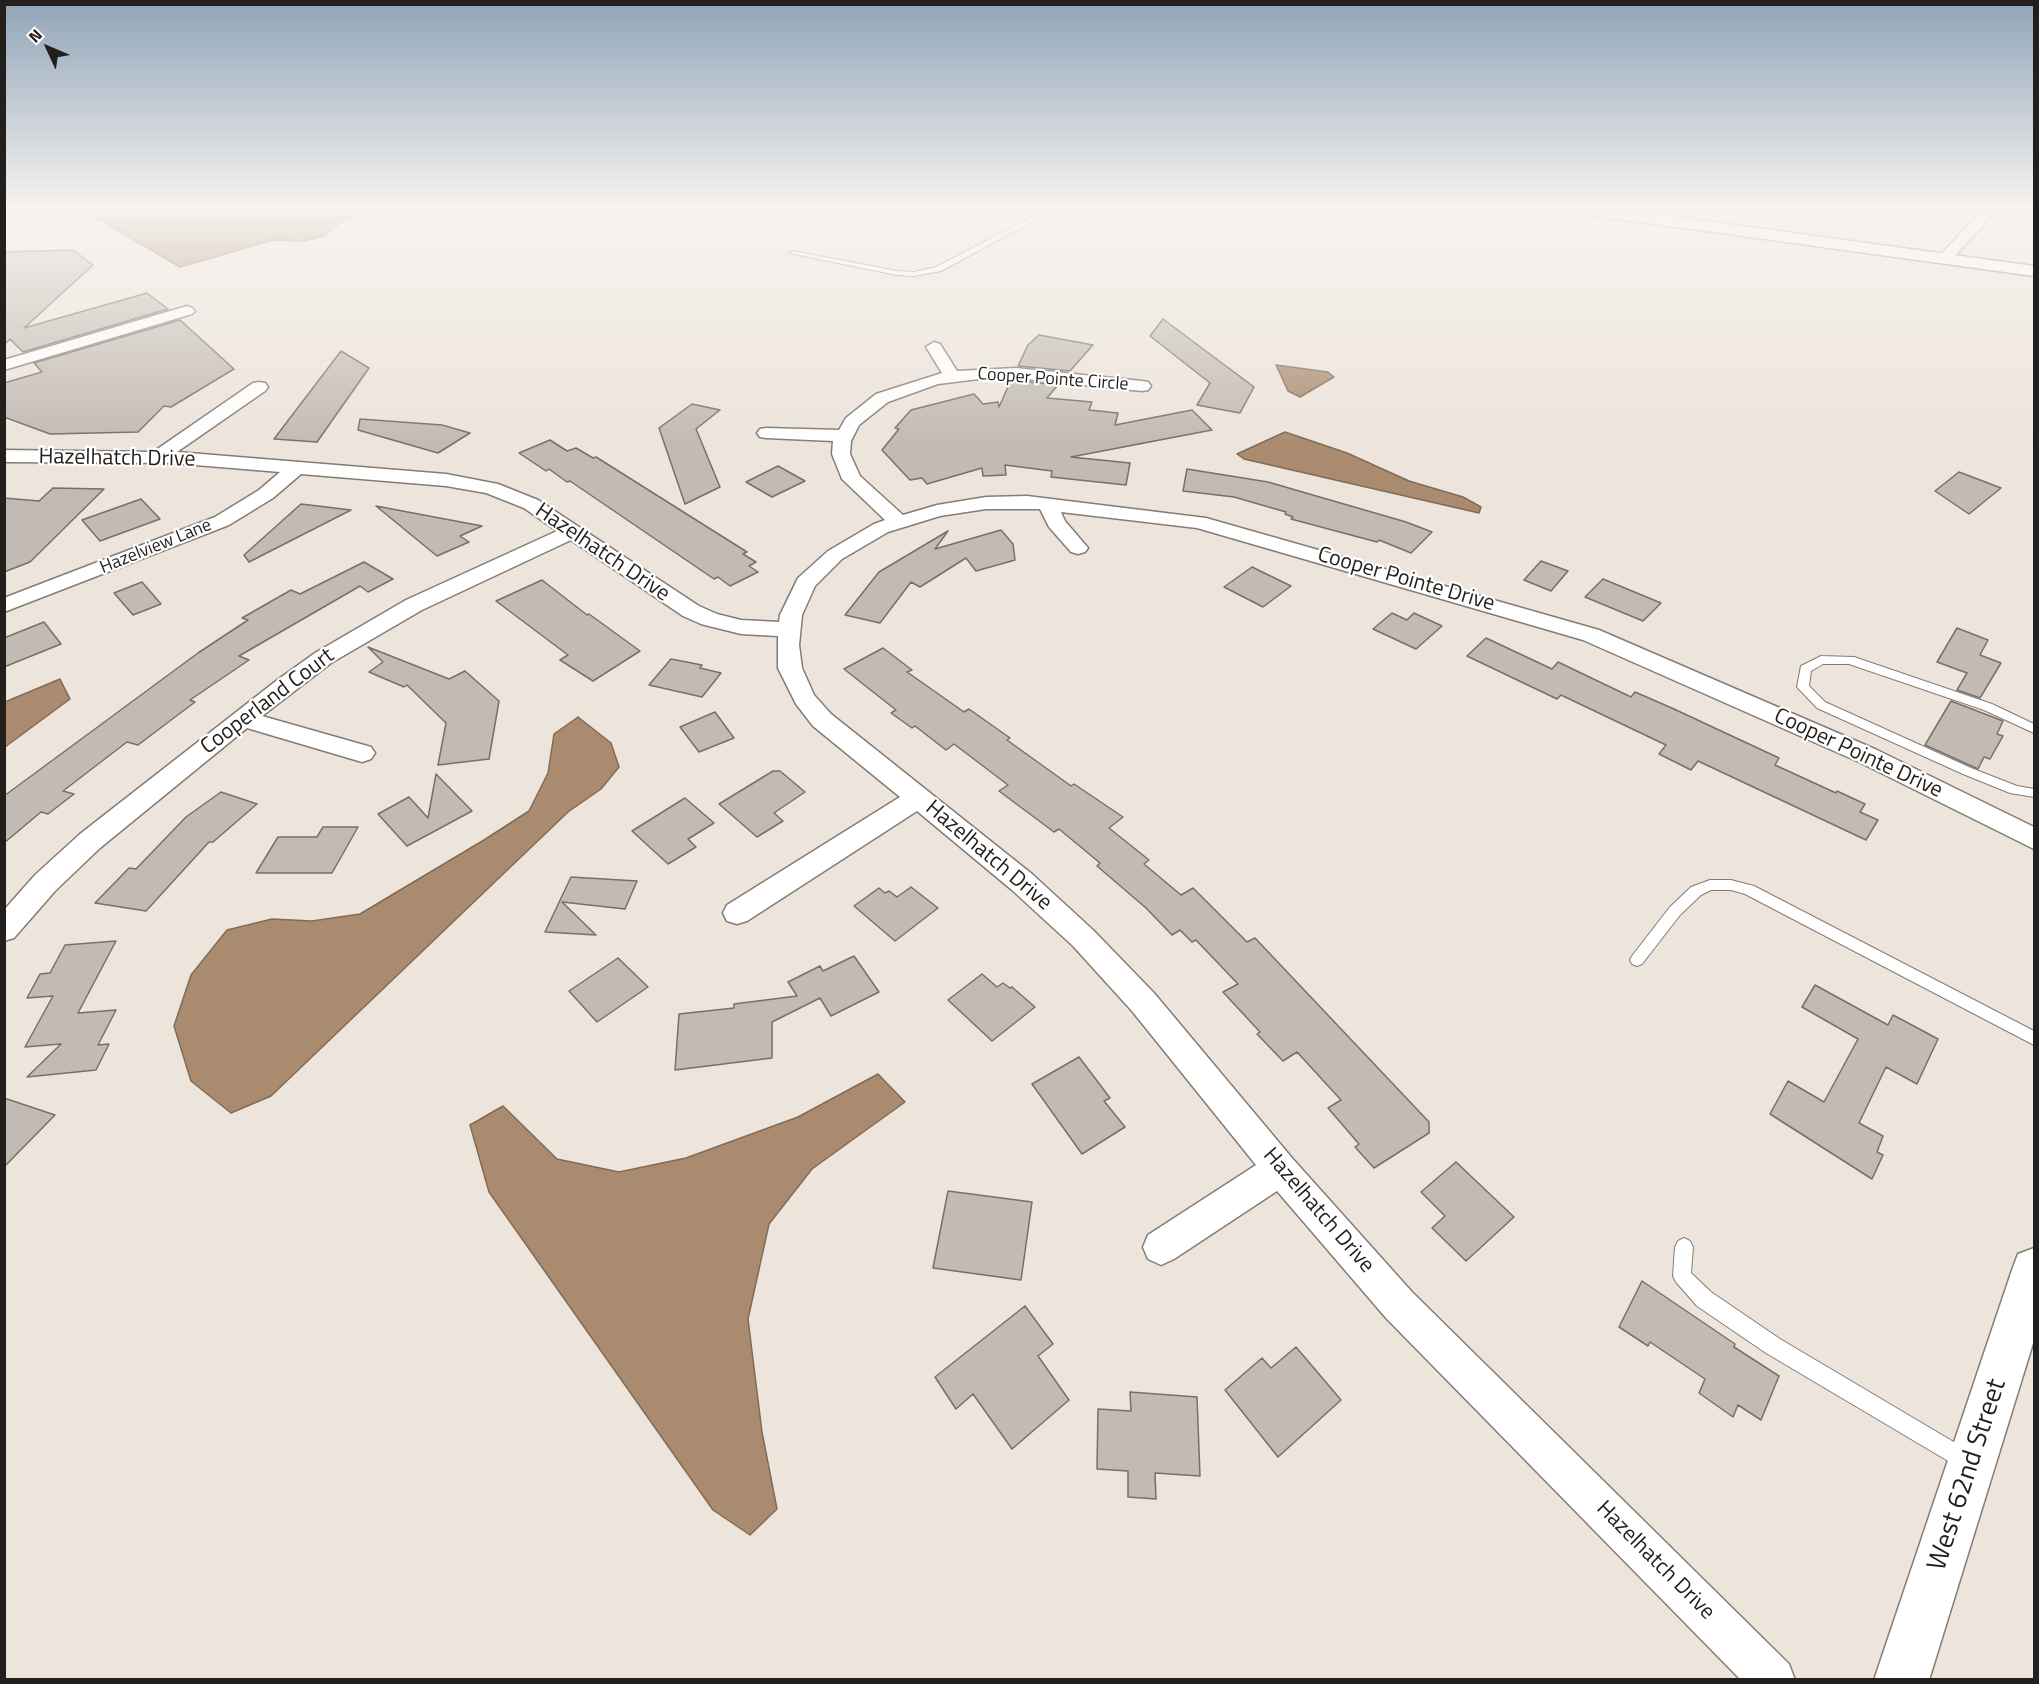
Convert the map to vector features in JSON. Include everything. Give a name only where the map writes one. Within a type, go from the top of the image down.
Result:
[{"type":"main road","name":"West 62nd Street","points":[[1901,1680],[2034,1270]]},
{"type":"street","points":[[4,365],[187,310]]},
{"type":"street","points":[[934,347],[952,376]]},
{"type":"street","name":"Cooper Pointe Circle","points":[[844,436],[852,422],[882,398],[926,381],[952,376],[1009,373],[1142,386]]},
{"type":"street","points":[[157,457],[260,387]]},
{"type":"street","points":[[765,433],[844,436],[842,454],[852,479],[899,522]]},
{"type":"street","name":"Hazelhatch Drive","points":[[4,456],[157,457],[446,480],[491,488],[523,500],[691,611],[719,622],[741,627],[789,630],[790,668],[809,705],[829,726],[1030,888],[1113,968],[1280,1169],[1399,1305],[1773,1680]]},
{"type":"street","name":"Hazelview Lane","points":[[4,606],[222,521],[266,494],[296,468]]},
{"type":"street","name":"Cooper Pointe Drive","points":[[789,630],[795,602],[816,571],[849,545],[881,528],[899,522],[966,506],[1006,502],[1048,504],[1186,520],[1219,526],[1576,629],[1620,646],[1868,756],[2034,839]]},
{"type":"street","points":[[1048,504],[1056,523],[1078,548]]},
{"type":"street","name":"Cooperland Court","points":[[4,930],[45,883],[90,841],[323,658],[383,621],[571,532]]},
{"type":"street","points":[[243,719],[362,753]]},
{"type":"street","points":[[737,913],[918,798]]},
{"type":"street","points":[[1161,1247],[1280,1169]]},
{"type":"lane","points":[[2034,729],[1988,707],[1850,660],[1821,660],[1805,669],[1803,687],[1821,705],[1967,771],[2015,790],[2034,793]]},
{"type":"lane","points":[[1636,960],[1675,911],[1696,891],[1710,885],[1731,885],[1749,890],[2034,1038]]},
{"type":"lane","points":[[1684,1247],[1682,1276],[1704,1299],[1782,1352],[1971,1464]]},
{"type":"shaded area","points":[[1276,365],[1328,372],[1334,377],[1300,397],[1288,391]]},
{"type":"shaded area","points":[[1285,432],[1347,453],[1409,481],[1463,497],[1481,507],[1479,513],[1244,459],[1237,454]]},
{"type":"shaded area","points":[[60,679],[70,699],[5,747],[5,702]]},
{"type":"shaded area","points":[[578,717],[611,743],[619,767],[601,789],[568,812],[271,1096],[231,1113],[191,1081],[174,1026],[191,975],[227,930],[272,919],[312,921],[360,914],[484,840],[529,811],[548,773],[554,734]]},
{"type":"shaded area","points":[[878,1074],[905,1102],[812,1169],[769,1224],[748,1319],[762,1432],[777,1509],[750,1535],[713,1510],[489,1192],[470,1125],[503,1106],[557,1159],[619,1172],[686,1158],[798,1117]]},
{"type":"building","points":[[4,286],[70,286],[24,328],[147,293],[168,309],[23,352],[10,339],[4,345]]},
{"type":"building","points":[[1163,319],[1254,387],[1240,413],[1197,405],[1210,383],[1150,336]]},
{"type":"building","points":[[180,320],[234,369],[171,407],[164,406],[138,432],[50,434],[4,417],[4,383],[42,372],[34,363]]},
{"type":"building","points":[[1039,335],[1093,345],[1070,371],[1018,366],[1028,345]]},
{"type":"building","points":[[341,351],[369,368],[317,442],[274,439]]},
{"type":"building","points":[[1011,380],[1058,385],[1047,398],[1092,402],[1089,410],[1118,413],[1115,425],[1192,410],[1212,430],[1071,457],[1130,463],[1126,485],[1051,477],[1052,471],[1005,465],[1006,475],[983,476],[982,468],[927,484],[922,478],[910,480],[882,450],[899,429],[895,428],[911,410],[974,394],[983,404],[998,402],[999,407]]},
{"type":"building","points":[[692,404],[720,410],[696,429],[720,487],[685,504],[659,428]]},
{"type":"building","points":[[360,419],[442,425],[470,433],[438,453],[358,430]]},
{"type":"building","points":[[550,440],[567,451],[576,448],[593,458],[596,457],[747,552],[743,554],[756,562],[749,566],[758,572],[730,586],[718,577],[714,579],[570,481],[567,482],[549,469],[546,471],[519,453]]},
{"type":"building","points":[[778,466],[805,481],[772,497],[746,482]]},
{"type":"building","points":[[1187,469],[1268,482],[1406,522],[1432,532],[1411,553],[1379,540],[1377,542],[1291,519],[1293,517],[1285,514],[1286,512],[1234,497],[1183,491]]},
{"type":"building","points":[[1959,472],[2001,488],[1969,514],[1935,491]]},
{"type":"building","points":[[53,488],[104,489],[30,562],[4,572],[4,498],[39,501]]},
{"type":"building","points":[[141,499],[160,519],[100,541],[82,520]]},
{"type":"building","points":[[301,504],[351,510],[249,562],[244,555]]},
{"type":"building","points":[[376,506],[482,526],[460,536],[469,542],[437,556]]},
{"type":"building","points":[[1001,530],[1013,544],[1015,560],[976,571],[966,558],[920,587],[911,582],[880,623],[845,615],[879,572],[948,531],[935,549]]},
{"type":"building","points":[[1541,561],[1568,571],[1551,591],[1524,580]]},
{"type":"building","points":[[364,562],[393,579],[368,592],[360,586],[239,656],[249,660],[190,700],[195,702],[138,745],[127,742],[63,791],[74,794],[48,814],[41,812],[4,843],[4,796],[198,653],[248,620],[242,618],[291,590],[300,594]]},
{"type":"building","points":[[1252,567],[1291,586],[1263,607],[1224,587]]},
{"type":"building","points":[[1603,579],[1661,603],[1643,621],[1585,597]]},
{"type":"building","points":[[542,580],[587,615],[589,614],[640,651],[593,681],[560,660],[568,655],[496,601]]},
{"type":"building","points":[[142,582],[161,604],[133,615],[114,593]]},
{"type":"building","points":[[1392,613],[1407,620],[1414,613],[1442,626],[1416,649],[1373,629]]},
{"type":"building","points":[[44,622],[61,644],[4,667],[4,638]]},
{"type":"building","points":[[1957,628],[1988,640],[1980,655],[2001,663],[1980,698],[1957,690],[1967,673],[1937,662]]},
{"type":"building","points":[[1486,638],[1552,669],[1558,662],[1631,697],[1635,692],[1674,709],[1779,758],[1775,765],[1865,804],[1860,812],[1878,820],[1866,840],[1698,761],[1691,770],[1659,754],[1666,745],[1561,695],[1557,699],[1467,656]]},
{"type":"building","points":[[368,647],[449,679],[465,671],[499,701],[489,759],[438,765],[446,723],[407,685],[404,687],[369,672],[383,662]]},
{"type":"building","points":[[883,648],[912,670],[907,672],[964,712],[969,709],[1010,738],[1007,740],[1071,786],[1074,784],[1123,817],[1109,828],[1149,860],[1144,864],[1181,895],[1193,888],[1247,942],[1255,938],[1429,1122],[1429,1133],[1374,1168],[1355,1147],[1359,1144],[1328,1108],[1341,1100],[1297,1052],[1283,1061],[1257,1034],[1260,1032],[1223,992],[1238,984],[1196,940],[1192,942],[1180,930],[1172,935],[1146,908],[1097,866],[1100,863],[1059,829],[1054,832],[999,791],[1008,785],[954,744],[946,750],[915,726],[912,728],[891,713],[896,710],[844,669]]},
{"type":"building","points":[[671,659],[702,665],[700,668],[721,673],[702,697],[649,685]]},
{"type":"building","points":[[1951,701],[2003,721],[1997,734],[2003,736],[1990,759],[1984,757],[1978,769],[1925,745]]},
{"type":"building","points":[[715,712],[734,738],[699,752],[680,727]]},
{"type":"building","points":[[773,771],[780,771],[805,792],[774,813],[783,821],[757,837],[719,804]]},
{"type":"building","points":[[436,774],[472,811],[407,846],[378,814],[409,797],[428,818]]},
{"type":"building","points":[[221,792],[257,804],[213,842],[209,842],[146,911],[95,903],[129,868],[136,869],[186,817]]},
{"type":"building","points":[[685,798],[714,823],[688,839],[696,847],[668,864],[632,831]]},
{"type":"building","points":[[323,827],[358,827],[332,873],[256,873],[278,837],[317,837]]},
{"type":"building","points":[[571,877],[637,881],[625,909],[562,902],[596,935],[545,932]]},
{"type":"building","points":[[911,887],[938,908],[895,941],[854,906],[879,888],[897,897]]},
{"type":"building","points":[[116,941],[78,1013],[116,1010],[98,1045],[109,1044],[96,1070],[27,1077],[61,1044],[25,1047],[53,996],[27,998],[40,974],[50,973],[65,945]]},
{"type":"building","points":[[854,956],[879,992],[831,1016],[820,998],[772,1022],[772,1058],[675,1070],[679,1014],[734,1008],[734,1004],[797,996],[788,982],[820,966],[823,971]]},
{"type":"building","points":[[618,958],[648,987],[597,1022],[569,991]]},
{"type":"building","points":[[982,974],[997,987],[1003,983],[1012,987],[1035,1007],[992,1041],[948,1000]]},
{"type":"building","points":[[1815,985],[1888,1025],[1893,1015],[1938,1039],[1917,1084],[1886,1067],[1859,1123],[1883,1136],[1877,1152],[1883,1155],[1872,1179],[1770,1114],[1788,1081],[1824,1102],[1858,1039],[1802,1007]]},
{"type":"building","points":[[1079,1057],[1110,1098],[1104,1101],[1125,1127],[1082,1154],[1032,1084]]},
{"type":"building","points":[[4,1098],[55,1115],[4,1167]]},
{"type":"building","points":[[1456,1162],[1514,1217],[1466,1261],[1432,1228],[1445,1216],[1421,1192]]},
{"type":"building","points":[[948,1191],[1032,1202],[1021,1280],[933,1268]]},
{"type":"building","points":[[1642,1281],[1735,1344],[1734,1347],[1779,1376],[1761,1420],[1738,1405],[1733,1417],[1699,1393],[1705,1379],[1650,1342],[1648,1346],[1619,1327]]},
{"type":"building","points":[[1025,1306],[1053,1344],[1038,1356],[1069,1400],[1012,1449],[973,1394],[956,1409],[935,1377]]},
{"type":"building","points":[[1296,1347],[1341,1400],[1278,1457],[1225,1390],[1262,1358],[1271,1368]]},
{"type":"building","points":[[1130,1392],[1197,1397],[1200,1476],[1155,1473],[1156,1499],[1128,1497],[1128,1471],[1097,1469],[1098,1409],[1131,1411]]}]
